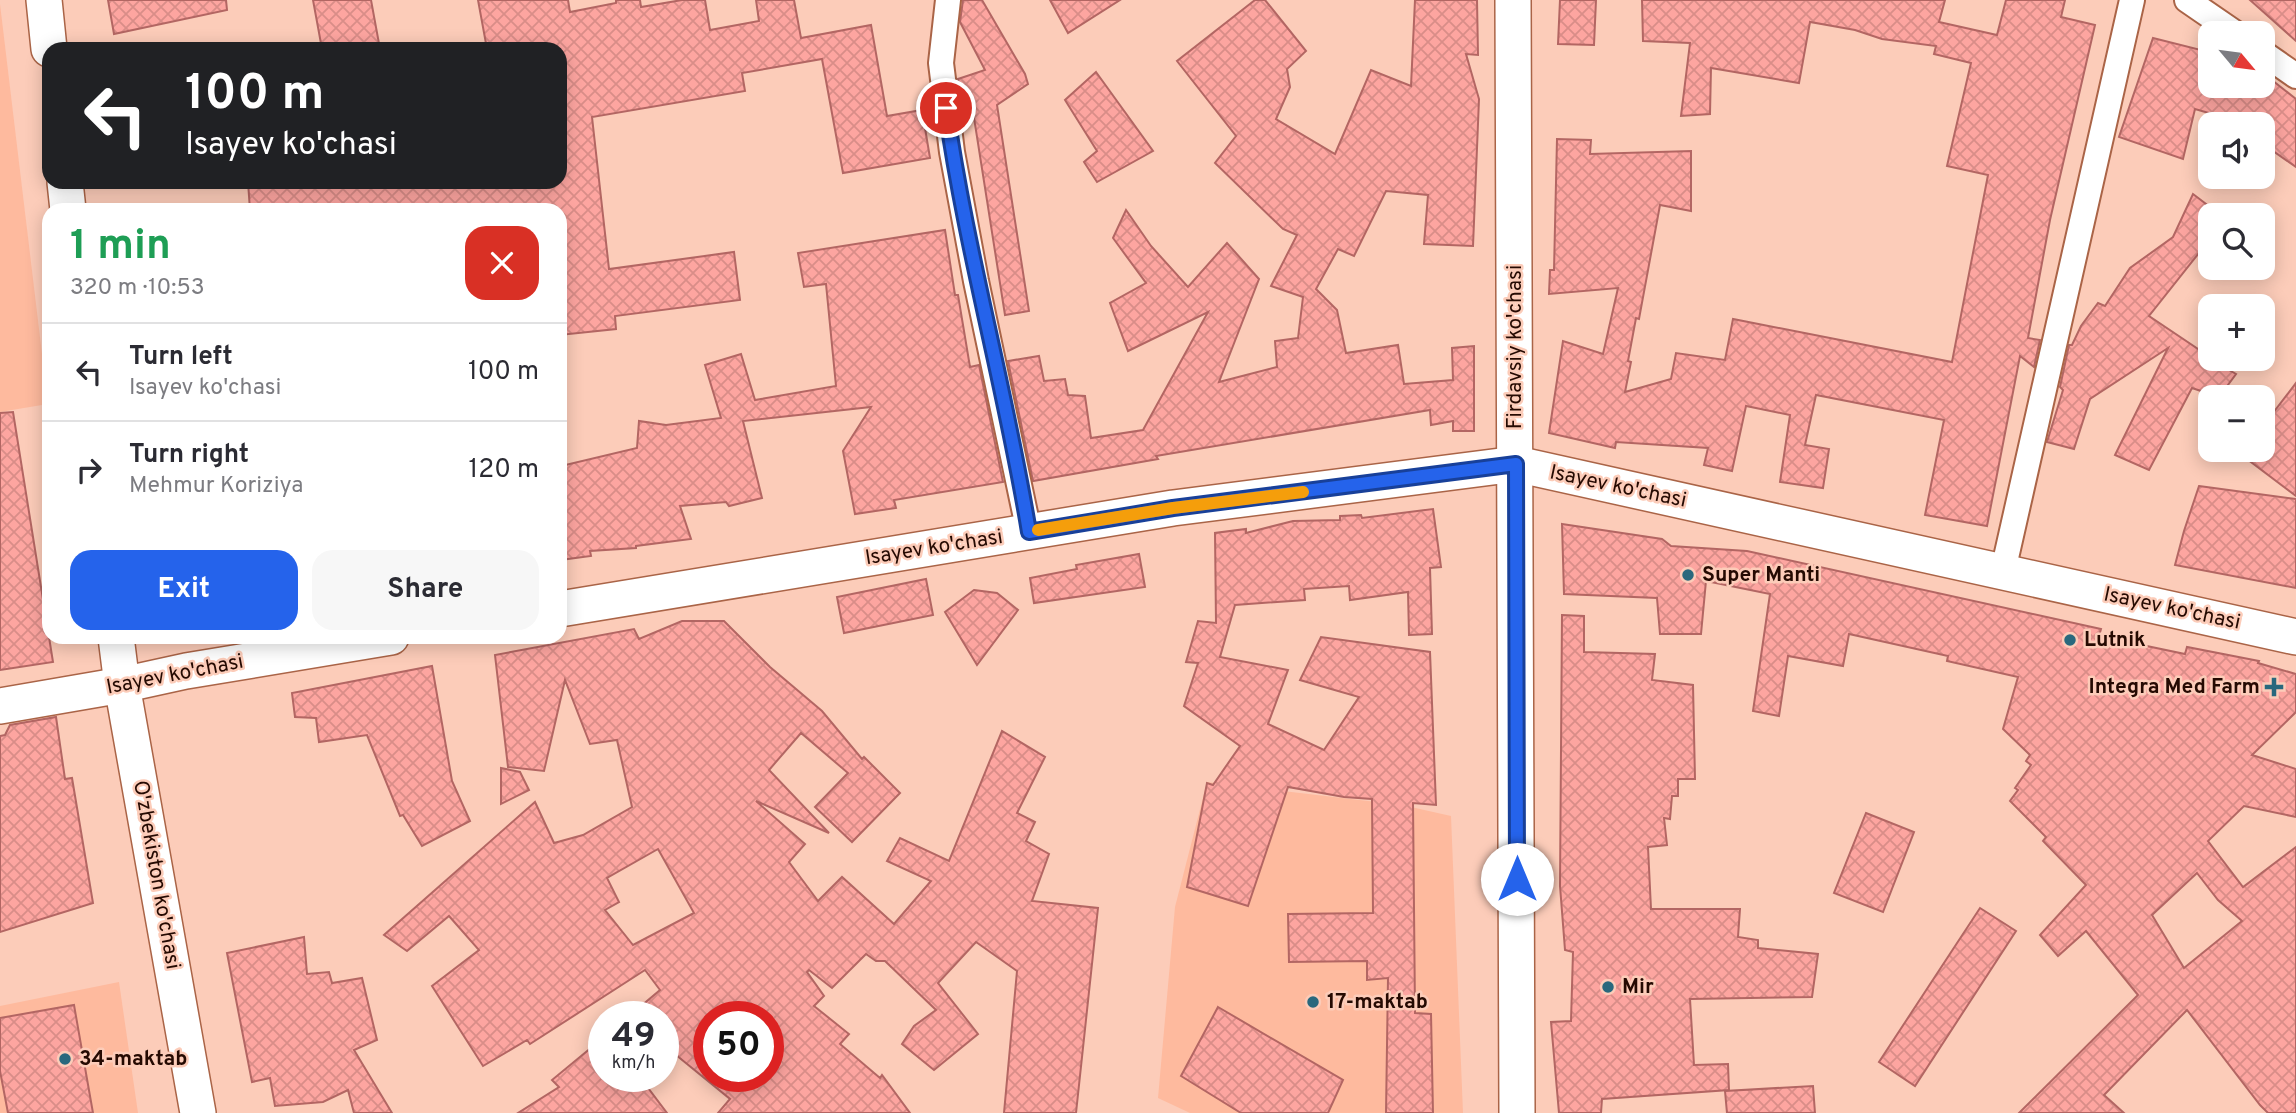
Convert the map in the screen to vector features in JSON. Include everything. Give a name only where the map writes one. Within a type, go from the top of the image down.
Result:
[{"type":"main road","points":[[44,0],[49,42]]},
{"type":"main road","name":"Firdavsiy ko'chasi","points":[[1513,0],[1517,1113]]},
{"type":"main road","name":"Isayev ko'chasi","points":[[567,608],[1173,508],[1516,464],[2296,636]]},
{"type":"main road","name":"O'zbekiston ko'chasi","points":[[117,644],[198,1113]]},
{"type":"main road","name":"Isayev ko'chasi","points":[[0,706],[349,644]]},
{"type":"street","points":[[948,0],[941,63],[952,152],[1029,532]]},
{"type":"street","points":[[2003,571],[2132,0]]},
{"type":"street","points":[[2187,0],[2218,21]]},
{"type":"street","points":[[2275,61],[2296,76]]},
{"type":"shaded area","points":[[0,4],[42,354],[42,405],[0,412]]},
{"type":"shaded area","name":"17-maktab","points":[[1207,782],[1402,805],[1451,816],[1463,1113],[1190,1113],[1158,1098],[1175,907]]},
{"type":"shaded area","name":"34-maktab","points":[[119,982],[138,1113],[0,1113],[0,1006]]},
{"type":"building","points":[[108,0],[226,0],[227,10],[114,34]]},
{"type":"building","points":[[313,0],[371,0],[379,42],[321,42]]},
{"type":"building","points":[[478,0],[568,0],[570,12],[616,3],[616,0],[640,0],[641,7],[682,0],[705,0],[710,30],[759,21],[756,0],[794,0],[801,38],[871,25],[887,116],[922,110],[930,158],[843,173],[822,59],[742,73],[745,91],[592,117],[609,269],[734,252],[740,300],[615,316],[616,329],[567,334],[567,203],[250,203],[248,189],[567,189],[567,42],[486,42]]},
{"type":"building","points":[[963,0],[982,0],[1025,74],[1028,84],[997,105],[1029,311],[1005,315],[972,105],[962,108],[958,79],[985,70],[960,22]]},
{"type":"building","points":[[1050,0],[1120,0],[1068,33]]},
{"type":"building","points":[[1255,0],[1265,0],[1306,51],[1287,69],[1290,87],[1276,119],[1335,154],[1371,70],[1411,86],[1415,0],[1477,0],[1478,55],[1466,54],[1479,99],[1473,246],[1424,244],[1428,195],[1386,191],[1354,256],[1338,249],[1316,289],[1337,310],[1346,353],[1398,345],[1404,384],[1453,380],[1452,348],[1474,346],[1474,431],[1453,431],[1453,421],[1431,425],[1430,410],[1156,456],[1158,459],[1033,481],[1008,361],[1039,356],[1044,381],[1065,379],[1068,395],[1085,396],[1091,438],[1143,430],[1208,312],[1128,351],[1110,303],[1146,283],[1113,238],[1126,210],[1151,246],[1188,287],[1227,243],[1259,279],[1219,382],[1277,367],[1275,341],[1298,338],[1303,297],[1271,286],[1297,235],[1283,229],[1215,163],[1236,136],[1177,61]]},
{"type":"building","points":[[1560,0],[1596,0],[1594,45],[1558,44]]},
{"type":"building","points":[[1642,0],[1945,0],[1939,22],[1997,35],[2006,0],[2065,0],[2061,17],[2095,25],[2050,220],[2028,338],[2040,340],[2034,367],[2020,356],[1987,526],[1925,515],[1944,420],[1816,395],[1805,445],[1829,449],[1823,488],[1780,482],[1790,415],[1746,406],[1732,471],[1704,465],[1708,448],[1616,442],[1615,448],[1549,433],[1563,341],[1603,354],[1618,288],[1549,294],[1550,270],[1554,270],[1557,139],[1591,140],[1590,154],[1691,151],[1691,211],[1660,205],[1639,319],[1636,318],[1625,392],[1671,379],[1676,353],[1725,360],[1733,319],[1952,362],[1988,175],[1947,166],[1971,63],[1934,54],[1936,46],[1882,39],[1855,30],[1810,22],[1799,83],[1711,68],[1710,114],[1681,116],[1690,43],[1643,41]]},
{"type":"building","points":[[2250,0],[2296,0],[2296,41]]},
{"type":"building","points":[[2153,38],[2198,49],[2198,98],[2275,98],[2275,82],[2296,99],[2296,167],[2275,152],[2275,112],[2205,112],[2195,109],[2183,159],[2119,137]]},
{"type":"building","points":[[1096,72],[1153,151],[1097,182],[1084,162],[1097,151],[1065,100]]},
{"type":"building","points":[[2193,194],[2205,203],[2198,203],[2198,254],[2149,316],[2198,349],[2198,371],[2231,371],[2236,374],[2228,385],[2198,385],[2198,390],[2192,388],[2149,470],[2115,455],[2168,348],[2090,399],[2074,449],[2047,442],[2063,390],[2060,387],[2069,345],[2072,345],[2081,326],[2098,303],[2105,306],[2130,268],[2173,237]]},
{"type":"building","points":[[945,230],[970,367],[979,365],[1003,482],[894,500],[896,508],[855,514],[843,451],[871,407],[743,421],[762,498],[729,506],[726,502],[680,506],[691,539],[636,548],[590,551],[591,556],[567,559],[567,465],[637,448],[639,421],[666,425],[721,418],[705,365],[741,354],[755,400],[836,386],[826,284],[804,287],[798,253]]},
{"type":"building","points":[[2296,383],[2296,496],[2251,462],[2275,462],[2275,410]]},
{"type":"building","points":[[13,412],[42,593],[42,644],[50,644],[53,662],[0,670],[0,413]]},
{"type":"building","points":[[2199,486],[2296,499],[2296,588],[2175,565]]},
{"type":"building","points":[[1433,509],[1441,567],[1430,568],[1432,634],[1409,635],[1408,592],[1350,600],[1349,586],[1304,589],[1305,600],[1235,605],[1220,657],[1288,670],[1268,724],[1324,750],[1359,697],[1300,680],[1321,637],[1430,652],[1436,805],[1413,803],[1415,1013],[1431,1014],[1433,1113],[1386,1113],[1388,978],[1367,980],[1367,961],[1289,962],[1288,914],[1373,913],[1372,799],[1288,787],[1248,906],[1187,887],[1207,783],[1213,785],[1240,746],[1184,706],[1198,663],[1186,662],[1198,621],[1216,623],[1215,533],[1246,529],[1246,533],[1293,521],[1340,520],[1340,516],[1361,515],[1362,518]]},
{"type":"building","points":[[1562,524],[1662,539],[1671,546],[1747,551],[2101,629],[2099,636],[2185,654],[2187,647],[2259,661],[2258,663],[2296,674],[2296,712],[2252,755],[2296,769],[2296,817],[2244,806],[2208,841],[2243,887],[2296,847],[2296,1113],[2268,1113],[2187,1010],[2104,1095],[2124,1113],[2019,1113],[2138,995],[2086,931],[2058,956],[2040,935],[2086,885],[2043,841],[2046,837],[2010,801],[2018,790],[2015,788],[2031,765],[2026,761],[2030,755],[2003,729],[2018,677],[1947,661],[1948,656],[1849,634],[1843,666],[1788,656],[1779,716],[1753,711],[1770,594],[1706,581],[1701,634],[1660,634],[1657,598],[1564,594]],"holes":[[[2197,873],[2218,900],[2242,921],[2184,968],[2152,915]]]},
{"type":"building","points":[[1139,554],[1145,587],[1034,603],[1030,578],[1077,569],[1076,565]]},
{"type":"building","points":[[926,579],[933,615],[844,633],[837,597]]},
{"type":"building","points":[[974,590],[997,593],[1018,610],[977,665],[945,612]]},
{"type":"building","points":[[1562,615],[1584,616],[1584,652],[1655,654],[1652,680],[1693,685],[1695,779],[1678,779],[1678,796],[1672,796],[1670,819],[1664,818],[1667,845],[1648,847],[1651,909],[1740,909],[1738,937],[1758,940],[1758,948],[1818,954],[1812,997],[1690,999],[1694,1065],[1728,1064],[1729,1090],[1602,1099],[1601,1113],[1559,1113],[1551,1022],[1571,1021],[1573,952],[1565,950],[1560,886]]},
{"type":"building","points":[[682,621],[724,621],[770,667],[822,711],[862,759],[864,757],[900,793],[852,842],[815,807],[848,773],[801,733],[769,770],[829,833],[756,801],[805,844],[789,862],[818,901],[842,877],[894,924],[931,881],[887,861],[900,838],[949,861],[1002,731],[1045,757],[1017,813],[1035,822],[1026,841],[1049,854],[1032,901],[1098,908],[1076,1113],[1004,1113],[1017,971],[976,942],[938,983],[978,1034],[934,1070],[902,1044],[914,1026],[936,1010],[885,961],[876,961],[866,954],[832,988],[809,970],[807,972],[824,996],[814,1006],[849,1034],[840,1044],[880,1078],[882,1075],[910,1113],[718,1113],[730,1099],[721,1092],[784,1092],[784,1001],[693,1001],[693,1069],[679,1057],[679,1001],[647,1001],[660,990],[645,970],[597,1001],[588,1001],[588,1007],[530,1044],[527,1040],[483,1066],[432,986],[479,950],[449,916],[407,951],[384,935],[535,802],[554,843],[583,835],[632,807],[617,740],[590,744],[565,680],[544,771],[508,767],[495,655],[567,644],[567,642],[634,629],[639,639]],"holes":[[[658,849],[694,913],[633,945],[605,910],[619,902],[607,878]]]},
{"type":"building","points":[[432,666],[452,781],[470,821],[422,846],[403,815],[400,816],[367,735],[319,742],[316,718],[295,717],[292,693]]},
{"type":"building","points":[[56,717],[65,779],[72,778],[93,903],[0,932],[0,736],[5,735],[10,725]]},
{"type":"building","points":[[501,768],[520,772],[529,790],[501,804]]},
{"type":"building","points":[[1866,813],[1914,832],[1883,912],[1834,893]]},
{"type":"building","points":[[1980,908],[2016,931],[1915,1086],[1879,1062]]},
{"type":"building","points":[[304,937],[307,974],[329,972],[332,983],[362,978],[377,1040],[354,1050],[392,1113],[354,1113],[348,1090],[323,1102],[275,1106],[270,1078],[252,1082],[227,953]]},
{"type":"building","points":[[74,1005],[93,1113],[8,1113],[0,1071],[0,1018]]},
{"type":"building","points":[[1218,1007],[1343,1080],[1328,1113],[1241,1113],[1181,1076]]},
{"type":"building","points":[[588,1050],[588,1092],[651,1092],[667,1113],[518,1113],[559,1087],[552,1080]]},
{"type":"building","points":[[1813,1086],[1815,1113],[1727,1113],[1725,1091]]},
{"type":"slow traffic","points":[[1038,530],[1173,508],[1303,492]]},
{"type":"place","name":"Super Manti","points":[[1688,575]]},
{"type":"place","name":"Lutnik","points":[[2070,640]]},
{"type":"place","name":"Integra Med Farm","points":[[2274,687]]},
{"type":"place","name":"Mir","points":[[1608,987]]},
{"type":"place","name":"17-maktab","points":[[1313,1002]]},
{"type":"place","name":"34-maktab","points":[[65,1059]]},
{"type":"route","points":[[946,108],[976,281],[1029,532],[1173,508],[1516,464],[1517,879]]}]
